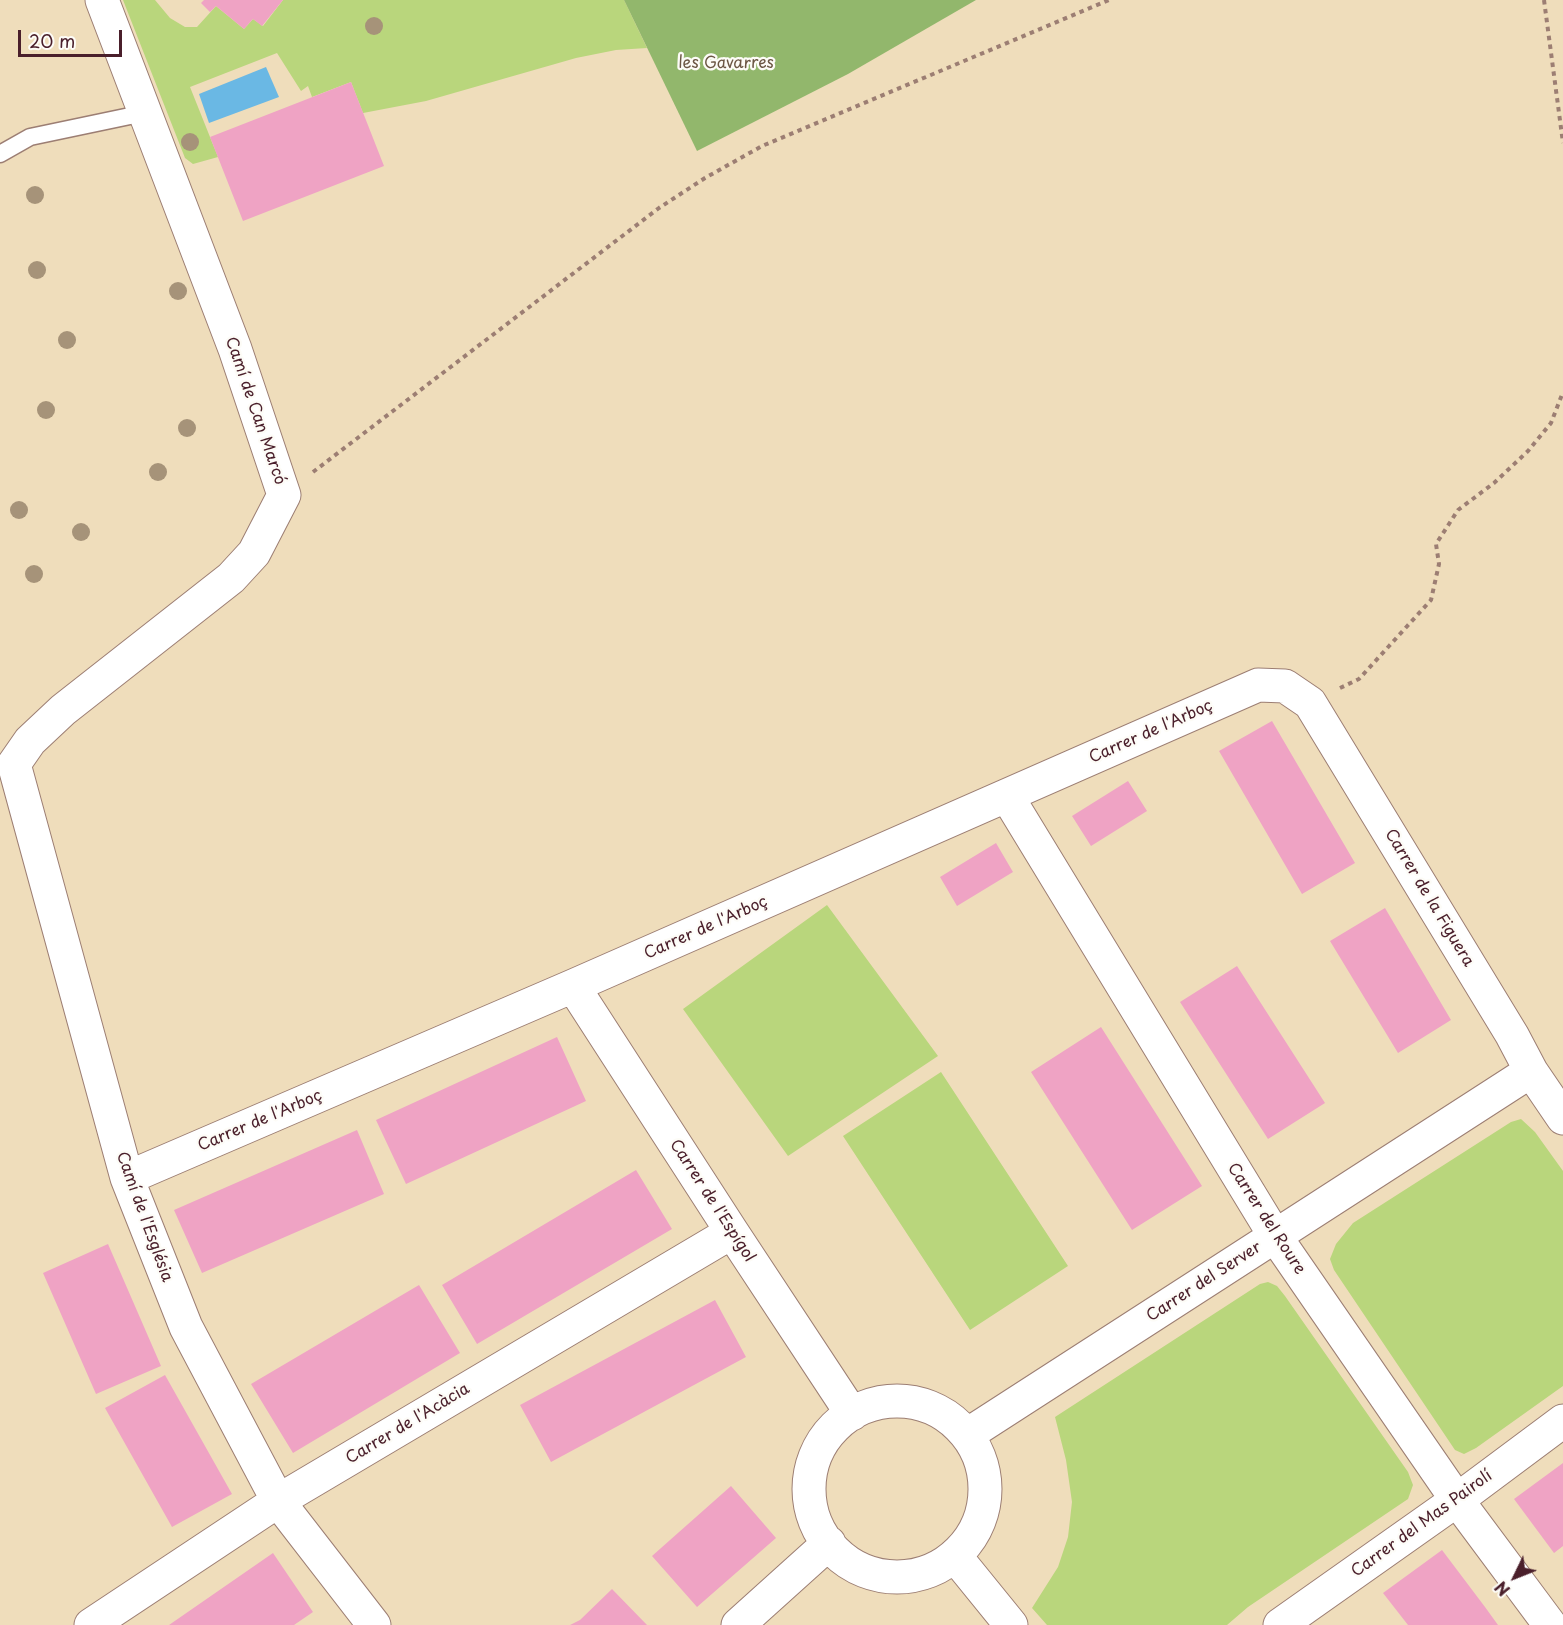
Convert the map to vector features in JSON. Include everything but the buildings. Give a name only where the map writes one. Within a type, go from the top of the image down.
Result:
[{"type":"street","name":"Camí de Can Marcó","points":[[7,760],[63,710],[231,578],[254,553],[284,495],[235,349],[102,0]]},
{"type":"street","name":"Carrer de l'Arboç","points":[[126,1178],[573,986],[1258,685],[1298,694]]},
{"type":"street","name":"Carrer de la Figuera","points":[[1298,694],[1512,1035],[1531,1071],[1563,1118]]},
{"type":"street","name":"Camí de l'Església","points":[[7,760],[126,1178],[186,1327],[278,1501],[374,1625]]},
{"type":"street","name":"Carrer del Roure","points":[[1007,796],[1275,1236],[1457,1500],[1550,1625]]},
{"type":"street","name":"Carrer de l'Espígol","points":[[573,986],[852,1414]]},
{"type":"street","name":"Carrer del Server","points":[[968,1435],[1531,1071]]},
{"type":"street","name":"Carrer de l'Acàcia","points":[[91,1625],[278,1501],[732,1232]]},
{"type":"street","points":[[890,1401],[932,1408],[968,1435],[981,1463],[985,1480],[983,1510],[977,1526],[955,1556],[913,1576],[883,1576],[860,1569],[840,1557],[820,1533],[809,1501],[812,1463],[826,1436],[840,1420],[852,1414],[867,1405],[890,1401]]},
{"type":"street","name":"Carrer del Mas Pairolí","points":[[1282,1624],[1457,1500],[1563,1421]]},
{"type":"street","points":[[738,1625],[829,1543]]},
{"type":"street","points":[[955,1556],[1011,1625]]},
{"type":"lane","points":[[0,154],[30,137],[130,116],[141,107]]},
{"type":"path","points":[[284,495],[659,207],[705,178],[762,146],[1109,0]]},
{"type":"path","points":[[1544,0],[1563,143]]},
{"type":"path","points":[[1298,694],[1359,679],[1431,600],[1439,564],[1436,544],[1458,510],[1494,483],[1528,450],[1551,423],[1563,392]]},
{"type":"green space","points":[[123,0],[155,0],[170,18],[185,27],[197,27],[216,6],[244,29],[253,19],[263,26],[283,0],[624,0],[647,48],[616,50],[576,58],[426,101],[363,113],[351,82],[312,97],[308,86],[301,91],[277,53],[190,87],[218,157],[193,164],[185,158]]},
{"type":"green space","name":"les Gavarres","points":[[624,0],[976,0],[848,74],[697,151]]},
{"type":"green space","points":[[827,905],[938,1056],[788,1156],[683,1009]]},
{"type":"green space","points":[[941,1072],[1068,1266],[970,1330],[843,1136]]},
{"type":"green space","points":[[1521,1119],[1535,1132],[1563,1171],[1563,1386],[1476,1448],[1464,1454],[1455,1450],[1334,1270],[1330,1259],[1336,1244],[1353,1223],[1511,1122]]},
{"type":"green space","points":[[1268,1282],[1277,1286],[1285,1296],[1408,1472],[1413,1485],[1408,1499],[1248,1607],[1227,1625],[1047,1625],[1032,1608],[1058,1567],[1068,1537],[1072,1502],[1066,1460],[1055,1417],[1260,1284]]},
{"type":"water","points":[[266,67],[279,97],[209,123],[199,94]]}]
